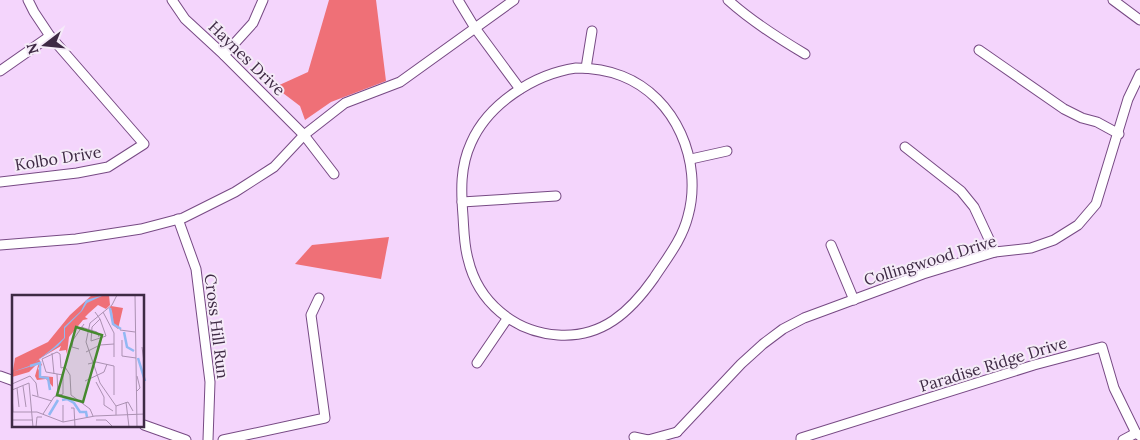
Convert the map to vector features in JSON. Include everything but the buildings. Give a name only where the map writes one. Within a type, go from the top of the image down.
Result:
[{"type":"street","points":[[0,71],[50,36],[28,0]]},
{"type":"street","name":"Haynes Drive","points":[[172,0],[185,19],[304,135],[334,174]]},
{"type":"street","points":[[224,55],[253,22],[263,0]]},
{"type":"street","points":[[458,0],[475,28],[520,89]]},
{"type":"street","points":[[0,245],[76,239],[141,229],[178,219],[235,192],[274,167],[304,135],[345,103],[400,82],[514,0]]},
{"type":"street","points":[[728,0],[741,12],[805,54]]},
{"type":"street","points":[[1113,0],[1140,20]]},
{"type":"street","points":[[586,68],[592,31]]},
{"type":"street","name":"Kolbo Drive","points":[[0,182],[77,173],[108,167],[144,144],[50,36]]},
{"type":"street","points":[[979,50],[1064,109],[1119,134]]},
{"type":"street","points":[[586,68],[622,76],[633,81],[661,105],[676,125],[684,142],[690,159],[693,192],[685,227],[677,244],[641,297],[613,321],[601,327],[559,335],[535,331],[507,319],[484,295],[472,272],[466,249],[462,202],[463,166],[471,142],[480,126],[492,112],[520,89],[550,74],[563,70],[586,68]]},
{"type":"street","name":"Collingwood Drive","points":[[678,436],[741,364],[783,329],[804,318],[923,274],[994,252],[1032,248],[1054,240],[1078,225],[1096,204],[1119,134],[1128,99],[1140,74]]},
{"type":"street","points":[[905,146],[961,191],[974,207],[994,252]]},
{"type":"street","points":[[690,159],[728,151]]},
{"type":"street","points":[[462,202],[556,196]]},
{"type":"street","name":"Cross Hill Run","points":[[178,219],[196,270],[210,382],[208,440]]},
{"type":"street","points":[[830,245],[854,300]]},
{"type":"street","points":[[223,440],[325,418],[311,315],[319,298]]},
{"type":"street","points":[[477,363],[507,319]]},
{"type":"street","name":"Paradise Ridge Drive","points":[[801,440],[801,438],[1034,365],[1102,347],[1114,388],[1138,435]]},
{"type":"street","points":[[0,376],[12,380]]},
{"type":"street","points":[[145,425],[186,440]]},
{"type":"street","points":[[1123,440],[1138,435]]},
{"type":"street","points":[[634,437],[648,440],[678,436]]},
{"type":"shaded area","points":[[329,0],[376,0],[386,81],[331,102],[305,120],[300,106],[275,87],[308,72]]},
{"type":"shaded area","points":[[389,237],[381,279],[295,264],[312,245]]}]
